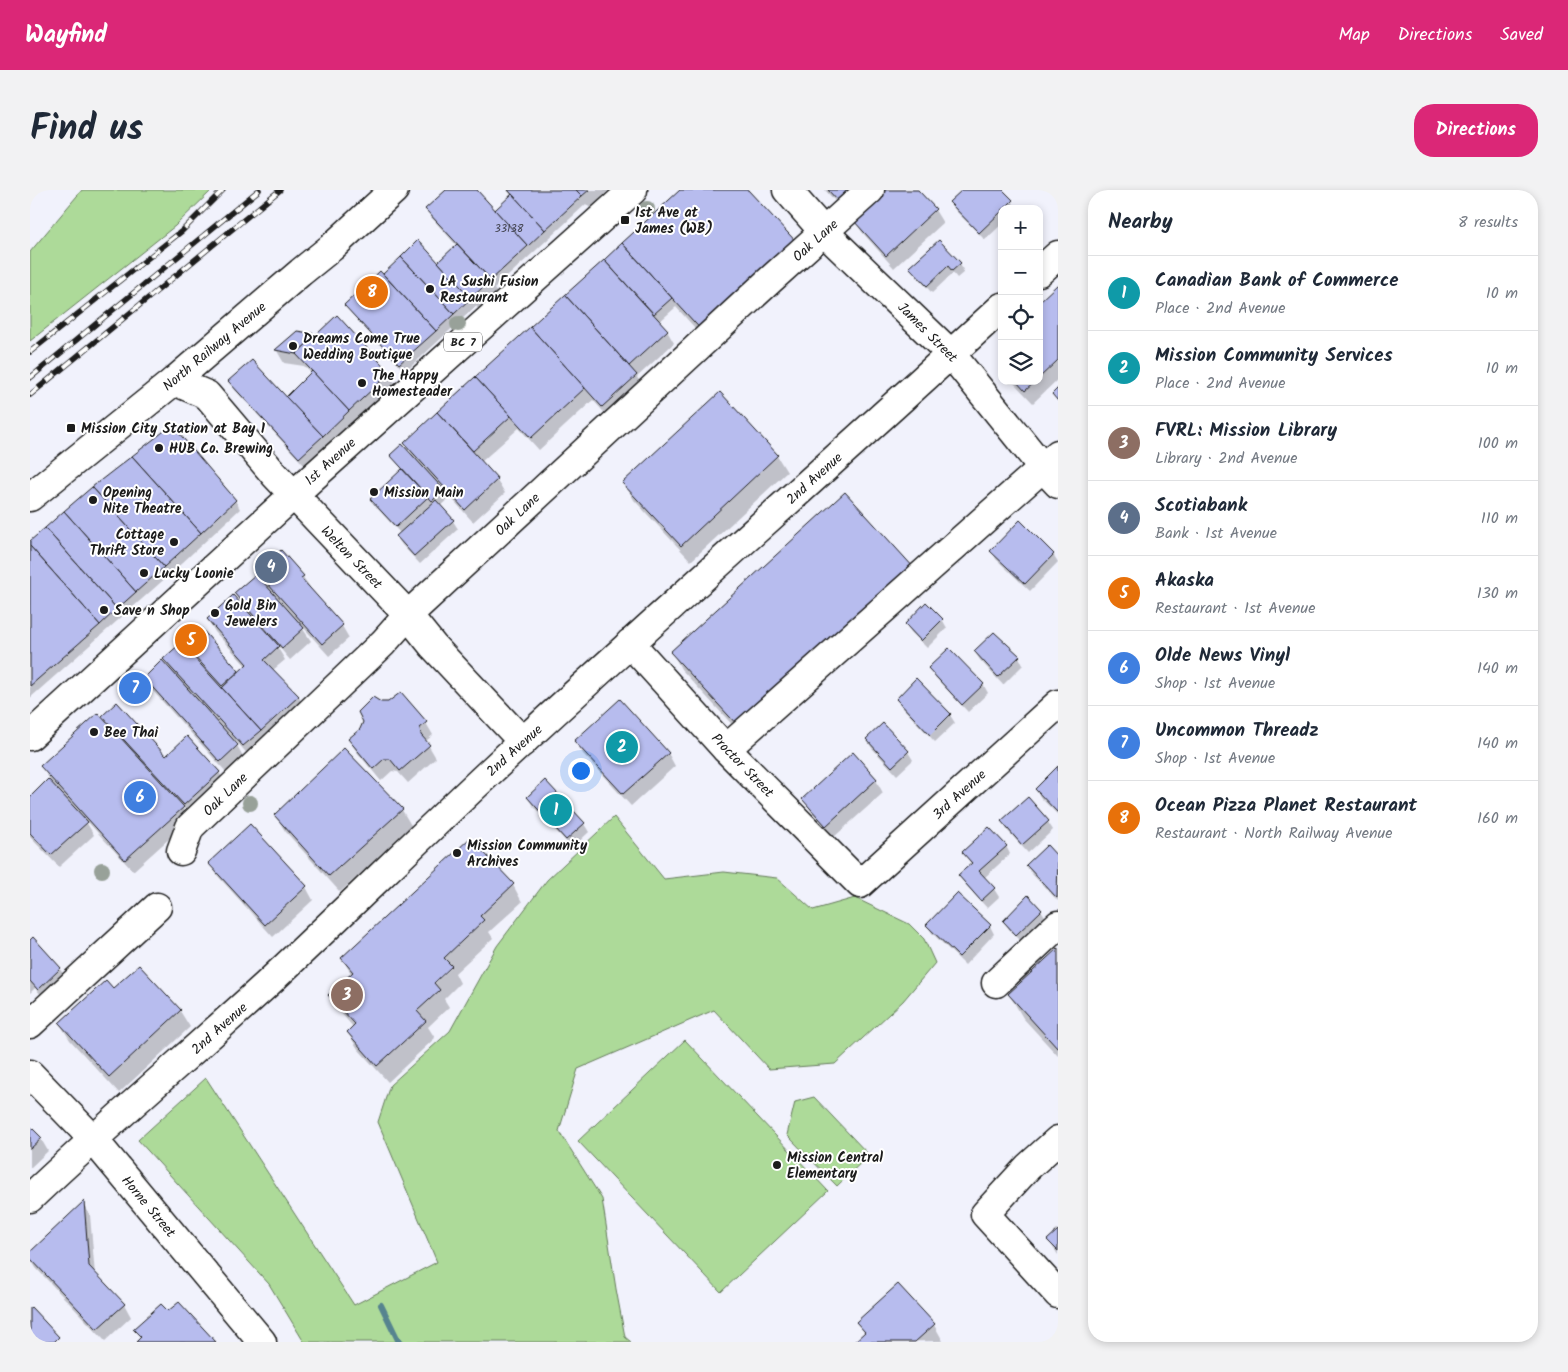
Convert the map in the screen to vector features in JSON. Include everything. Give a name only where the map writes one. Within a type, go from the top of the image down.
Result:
[{"type":"street","name":"North Railway Avenue","points":[[30,497],[174,381],[332,247],[394,190]]},
{"type":"street","name":"1st Avenue","points":[[30,736],[633,190]]},
{"type":"street","name":"James Street","points":[[787,190],[824,232],[951,354],[1053,469]]},
{"type":"street","name":"Oak Lane","points":[[181,851],[190,827],[383,643],[408,615],[870,190]]},
{"type":"street","points":[[1043,268],[1058,255]]},
{"type":"street","name":"2nd Avenue","points":[[30,1198],[93,1139],[129,1109],[268,983],[630,643],[998,311]]},
{"type":"street","name":"Welton Street","points":[[174,381],[207,395],[274,474],[408,615],[433,646],[523,742]]},
{"type":"street","points":[[726,749],[1053,469]]},
{"type":"street","name":"Proctor Street","points":[[630,643],[726,749],[860,884]]},
{"type":"street","name":"3rd Avenue","points":[[860,884],[1058,704]]},
{"type":"street","points":[[30,1024],[157,907]]},
{"type":"street","points":[[996,983],[1058,924]]},
{"type":"street","name":"Horne Street","points":[[30,1074],[93,1139],[262,1342]]},
{"type":"street","points":[[1058,1140],[1028,1167],[985,1214],[1058,1294]]},
{"type":"green space","points":[[82,190],[212,190],[175,226],[30,341],[30,252]]},
{"type":"green space","points":[[614,817],[664,879],[724,872],[777,878],[813,910],[855,898],[909,924],[924,939],[935,963],[903,1001],[835,1064],[769,1069],[714,1010],[578,1069],[559,1131],[602,1199],[625,1337],[631,1342],[304,1342],[269,1284],[138,1140],[206,1078],[354,1305],[437,1262],[378,1122],[390,1085],[450,1031],[497,946],[547,880]]},
{"type":"green space","points":[[685,1040],[828,1191],[721,1292],[578,1141]]},
{"type":"green space","points":[[814,1097],[869,1155],[837,1186],[787,1135],[795,1102]]},
{"type":"building","points":[[446,190],[477,190],[528,246],[491,280],[425,209]]},
{"type":"building","points":[[508,190],[576,190],[582,196],[545,230]]},
{"type":"building","points":[[576,190],[589,190],[582,196]]},
{"type":"building","points":[[680,190],[748,190],[801,247],[705,334],[622,243]]},
{"type":"building","points":[[828,190],[850,190],[838,201]]},
{"type":"building","points":[[885,190],[918,190],[936,209],[886,256],[853,220]]},
{"type":"building","points":[[962,190],[1003,190],[1013,200],[1008,205],[998,205],[998,215],[979,233],[949,202]]},
{"type":"building","points":[[512,194],[545,230],[528,246],[495,210]]},
{"type":"building","points":[[418,240],[471,298],[454,314],[401,257]]},
{"type":"building","points":[[939,240],[961,263],[952,271],[948,266],[927,286],[909,267]]},
{"type":"building","points":[[622,243],[672,298],[654,314],[604,260]]},
{"type":"building","points":[[457,244],[491,280],[471,298],[438,262]]},
{"type":"building","points":[[401,257],[454,314],[436,331],[383,274]]},
{"type":"building","points":[[604,260],[668,330],[629,366],[565,295]]},
{"type":"building","points":[[380,271],[436,331],[399,364],[344,305]]},
{"type":"building","points":[[1058,284],[1058,360],[1043,374],[1043,340],[1043,298]]},
{"type":"building","points":[[565,295],[637,375],[602,407],[530,327]]},
{"type":"building","points":[[337,315],[390,373],[349,411],[296,354]]},
{"type":"building","points":[[530,327],[585,388],[531,438],[475,377]]},
{"type":"building","points":[[297,331],[317,334],[296,354],[275,350]]},
{"type":"building","points":[[252,360],[323,436],[299,458],[228,381]]},
{"type":"building","points":[[312,371],[349,411],[323,436],[286,397]]},
{"type":"building","points":[[475,377],[511,416],[473,451],[437,412]]},
{"type":"building","points":[[1020,385],[1032,385],[1025,391]]},
{"type":"building","points":[[1058,388],[1058,401],[1052,394]]},
{"type":"building","points":[[720,392],[778,455],[681,546],[622,483]]},
{"type":"building","points":[[437,412],[498,479],[465,510],[404,443]]},
{"type":"building","points":[[172,425],[236,500],[201,533],[132,456]]},
{"type":"building","points":[[402,444],[444,490],[432,501],[390,455]]},
{"type":"building","points":[[132,456],[201,533],[164,567],[92,487]]},
{"type":"building","points":[[402,469],[428,497],[396,527],[370,499]]},
{"type":"building","points":[[92,487],[164,567],[136,592],[64,511]]},
{"type":"building","points":[[845,492],[915,569],[740,728],[670,652]]},
{"type":"building","points":[[436,500],[454,520],[414,556],[396,536]]},
{"type":"building","points":[[64,511],[136,592],[117,609],[45,528]]},
{"type":"building","points":[[1020,520],[1054,554],[1025,584],[990,551]]},
{"type":"building","points":[[45,528],[117,609],[100,625],[30,546],[30,541]]},
{"type":"building","points":[[30,546],[100,625],[30,686]]},
{"type":"building","points":[[281,550],[304,576],[301,578],[343,625],[322,644],[257,572]]},
{"type":"building","points":[[256,574],[304,628],[282,648],[234,593]]},
{"type":"building","points":[[233,595],[279,646],[264,660],[299,696],[261,731],[222,688],[247,664],[207,619]]},
{"type":"building","points":[[926,602],[943,619],[921,641],[905,624]]},
{"type":"building","points":[[199,626],[239,671],[222,686],[182,642]]},
{"type":"building","points":[[994,632],[1020,656],[998,677],[974,651]]},
{"type":"building","points":[[181,643],[261,731],[243,746],[163,659]]},
{"type":"building","points":[[949,648],[984,684],[962,705],[928,668]]},
{"type":"building","points":[[162,660],[238,745],[220,762],[144,678]]},
{"type":"building","points":[[916,678],[951,714],[930,735],[896,699]]},
{"type":"building","points":[[401,692],[427,722],[420,728],[421,735],[430,745],[400,771],[390,759],[384,759],[373,769],[348,739],[360,729],[363,722],[358,712],[373,697],[381,702],[388,702]]},
{"type":"building","points":[[620,699],[669,753],[623,794],[574,741]]},
{"type":"building","points":[[117,702],[166,756],[187,736],[220,772],[184,805],[102,716]]},
{"type":"building","points":[[98,713],[184,807],[125,860],[40,766]]},
{"type":"building","points":[[883,723],[909,751],[892,767],[866,739]]},
{"type":"building","points":[[344,748],[403,809],[329,876],[274,815]]},
{"type":"building","points":[[853,752],[877,779],[826,826],[802,799]]},
{"type":"building","points":[[1058,766],[1058,813],[1035,789]]},
{"type":"building","points":[[48,779],[88,822],[51,855],[30,833],[30,797]]},
{"type":"building","points":[[545,780],[585,823],[566,840],[527,797]]},
{"type":"building","points":[[1028,797],[1049,821],[1022,845],[1001,821]]},
{"type":"building","points":[[250,824],[307,886],[265,925],[208,863]]},
{"type":"building","points":[[989,827],[1007,846],[979,871],[995,888],[981,901],[958,875],[972,863],[962,852]]},
{"type":"building","points":[[470,838],[514,884],[480,916],[484,920],[444,958],[452,966],[434,983],[440,990],[417,1011],[426,1021],[377,1066],[347,1032],[355,1024],[328,995],[353,972],[341,958]]},
{"type":"building","points":[[1047,845],[1058,857],[1057,898],[1026,865]]},
{"type":"building","points":[[957,893],[991,925],[959,957],[926,925]]},
{"type":"building","points":[[1028,895],[1042,910],[1016,935],[1003,921]]},
{"type":"building","points":[[33,937],[61,968],[38,990],[30,981],[30,940]]},
{"type":"building","points":[[1058,948],[1058,1049],[1008,994]]},
{"type":"building","points":[[139,965],[181,1010],[109,1077],[59,1023],[106,980],[113,988]]},
{"type":"building","points":[[30,1126],[42,1138],[30,1149]]},
{"type":"building","points":[[84,1201],[89,1266],[125,1304],[97,1329],[30,1258],[30,1252]]},
{"type":"building","points":[[1058,1230],[1058,1251],[1047,1240]]},
{"type":"building","points":[[898,1284],[935,1324],[915,1342],[854,1342],[865,1332],[856,1322]]},
{"type":"building","points":[[179,1302],[216,1342],[136,1342],[141,1337],[133,1329],[161,1304],[168,1311]]},
{"type":"building","points":[[31,1307],[59,1337],[54,1342],[30,1342]]},
{"type":"waterway","points":[[381,1305],[399,1342]]},
{"type":"railway","points":[[30,352],[182,231],[223,190]]},
{"type":"railway","points":[[30,378],[259,190]]},
{"type":"railway","points":[[30,395],[280,190]]},
{"type":"place","name":"1st Ave at James (WB)","points":[[625,220]]},
{"type":"place","name":"LA Sushi Fusion Restaurant","points":[[430,289]]},
{"type":"place","name":"Ocean Pizza Planet Restaurant","points":[[372,292]]},
{"type":"place","name":"Dreams Come True Wedding Boutique","points":[[293,346]]},
{"type":"place","name":"The Happy Homesteader","points":[[362,383]]},
{"type":"place","name":"Mission City Station at Bay 1","points":[[71,428]]},
{"type":"place","name":"HUB Co. Brewing","points":[[159,448]]},
{"type":"place","name":"Mission Main","points":[[374,492]]},
{"type":"place","name":"Opening Nite Theatre","points":[[93,500]]},
{"type":"place","name":"Cottage Thrift Store","points":[[174,542]]},
{"type":"place","name":"Scotiabank","points":[[271,567]]},
{"type":"place","name":"Lucky Loonie","points":[[144,573]]},
{"type":"place","name":"Save n Shop","points":[[104,610]]},
{"type":"place","name":"Gold Bin Jewelers","points":[[215,613]]},
{"type":"place","name":"Akaska","points":[[191,640]]},
{"type":"place","name":"Uncommon Threadz","points":[[135,688]]},
{"type":"place","name":"Bee Thai","points":[[94,732]]},
{"type":"place","name":"Mission Community Services","points":[[622,747]]},
{"type":"place","name":"Olde News Vinyl","points":[[140,797]]},
{"type":"place","name":"Canadian Bank of Commerce","points":[[556,810]]},
{"type":"place","name":"Mission Community Archives","points":[[457,853]]},
{"type":"place","name":"FVRL: Mission Library","points":[[347,995]]},
{"type":"place","name":"Mission Central Elementary","points":[[777,1165]]}]
